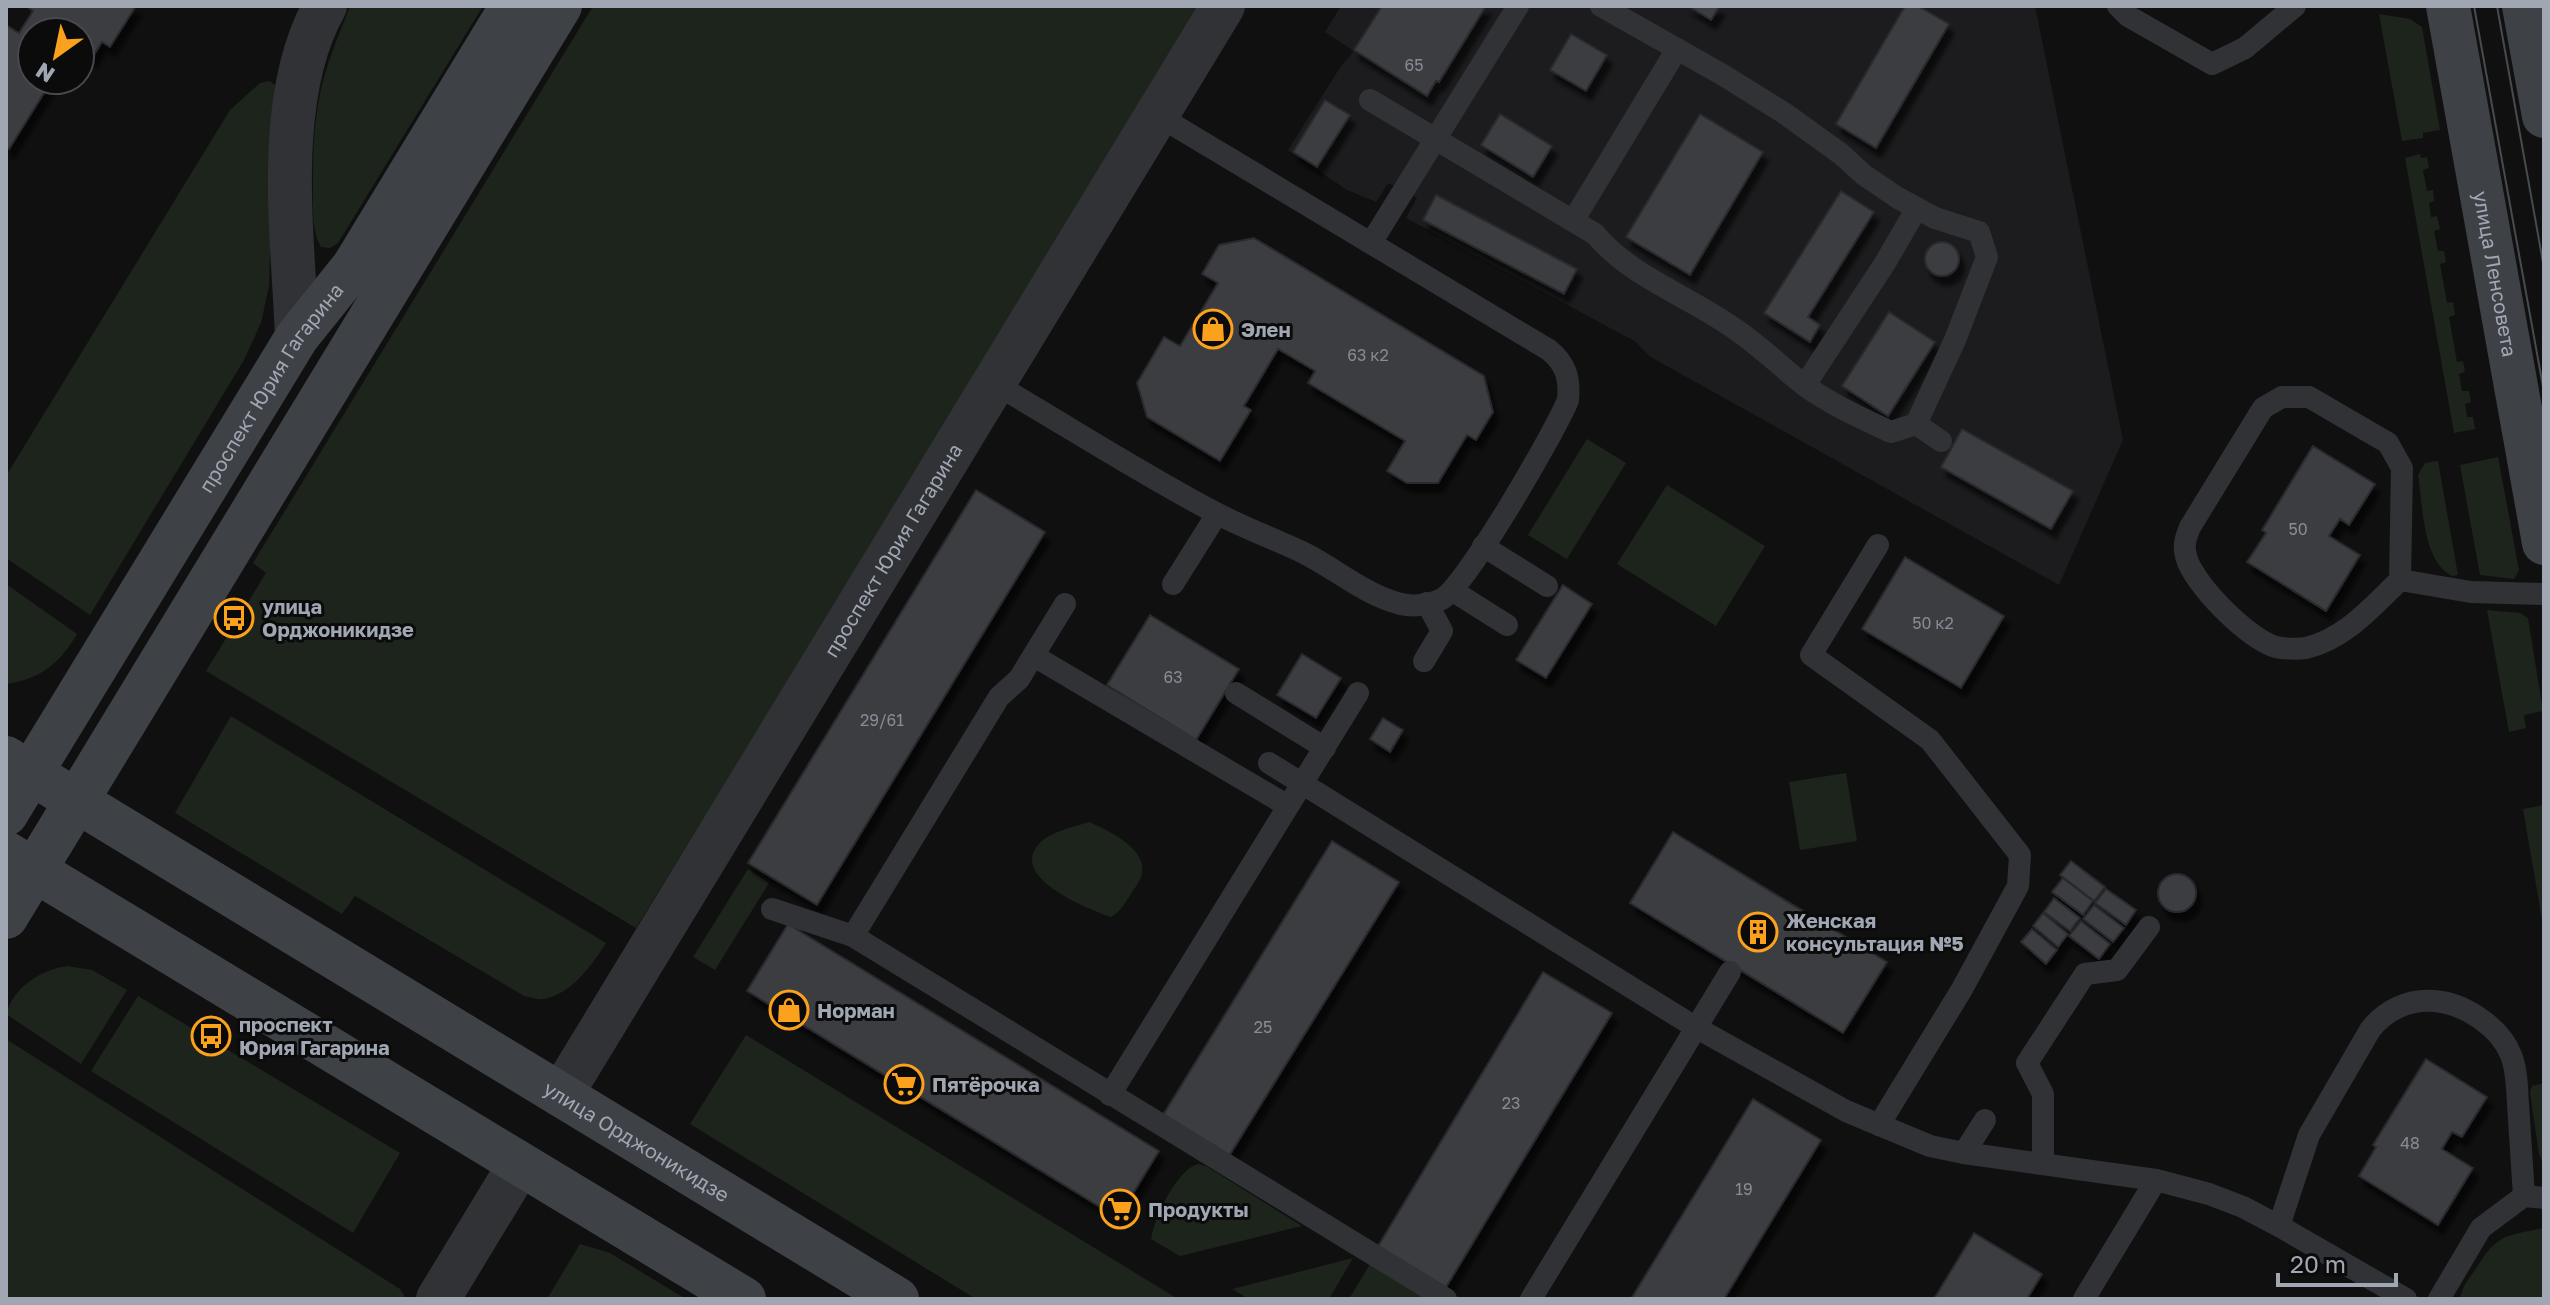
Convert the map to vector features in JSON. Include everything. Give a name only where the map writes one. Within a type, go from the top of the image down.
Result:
[{"type":"main road","name":"проспект Юрия Гагарина","points":[[6,814],[18,765],[297,337],[354,266],[512,6]]},
{"type":"main road","points":[[6,917],[20,861],[77,800],[560,6]]},
{"type":"main road","name":"улица Ленсовета","points":[[2448,6],[2544,543]]},
{"type":"main road","points":[[2524,6],[2544,116]]},
{"type":"main road","name":"улица Орджоникидзе","points":[[18,765],[897,1299]]},
{"type":"main road","points":[[20,861],[744,1299]]},
{"type":"street","points":[[297,337],[291,197],[294,102],[307,42],[325,6]]},
{"type":"street","name":"проспект Юрия Гагарина","points":[[561,1095],[1223,6]]},
{"type":"street","points":[[438,1299],[520,1164]]},
{"type":"lane","points":[[1371,243],[1518,6]]},
{"type":"lane","points":[[1370,100],[1595,234],[1609,251],[1652,281],[1730,325],[1805,385],[1850,413],[1891,432],[1916,424],[1955,340],[1987,257],[1979,232],[1935,218],[1917,208],[1864,175],[1841,154],[1784,113],[1601,6]]},
{"type":"lane","points":[[2118,6],[2128,16],[2212,64],[2245,48],[2295,6]]},
{"type":"lane","points":[[1573,221],[1677,49]]},
{"type":"lane","points":[[995,384],[1217,514],[1308,555],[1369,591],[1398,603],[1413,606],[1441,600],[1453,591],[1483,546],[1563,413],[1570,386],[1560,359],[1157,115]]},
{"type":"lane","points":[[1805,385],[1917,208]]},
{"type":"lane","points":[[2282,397],[2309,397],[2388,443],[2402,468],[2400,580],[2350,627],[2327,641],[2304,648],[2275,646],[2252,633],[2201,586],[2189,568],[2185,541],[2190,527],[2263,408],[2282,397]]},
{"type":"lane","points":[[1916,424],[1941,441]]},
{"type":"lane","points":[[1173,584],[1217,514]]},
{"type":"lane","points":[[1878,545],[1811,655],[1930,740],[2020,855],[2018,886],[1962,989],[1879,1125]]},
{"type":"lane","points":[[1483,546],[1547,586]]},
{"type":"lane","points":[[2400,580],[2471,592],[2544,594]]},
{"type":"lane","points":[[1453,591],[1507,625]]},
{"type":"lane","points":[[1424,661],[1442,631],[1427,603]]},
{"type":"lane","points":[[853,936],[999,697],[1019,679],[1065,604]]},
{"type":"lane","points":[[1034,656],[1288,806]]},
{"type":"lane","points":[[1236,693],[1325,748]]},
{"type":"lane","points":[[1110,1095],[1358,693]]},
{"type":"lane","points":[[1269,763],[1695,1027],[1846,1111],[1930,1146],[2156,1180],[2209,1194],[2279,1226],[2406,1299]]},
{"type":"lane","points":[[772,909],[853,936],[1446,1299]]},
{"type":"lane","points":[[2043,1164],[2043,1094],[2027,1063],[2085,974],[2117,970],[2149,927]]},
{"type":"lane","points":[[1531,1299],[1730,972]]},
{"type":"lane","points":[[2279,1226],[2309,1135],[2379,1018],[2410,1003],[2430,1000],[2466,1010],[2501,1037],[2511,1055],[2534,1197],[2481,1228],[2439,1299]]},
{"type":"lane","points":[[1964,1153],[1985,1120]]},
{"type":"lane","points":[[2084,1299],[2156,1180]]},
{"type":"shaded area","points":[[350,6],[483,6],[338,243],[330,248],[321,247],[315,228],[315,131],[326,72]]},
{"type":"shaded area","points":[[593,6],[1205,6],[636,928],[206,671],[266,573],[253,563]]},
{"type":"shaded area","points":[[1341,6],[2035,6],[2123,440],[2059,585],[1649,356],[1636,342],[1406,218],[1417,198],[1388,183],[1376,202],[1347,190],[1288,150],[1341,66],[1354,51],[1325,32]]},
{"type":"shaded area","points":[[2379,14],[2410,19],[2422,27],[2440,130],[2423,133],[2423,138],[2402,141]]},
{"type":"shaded area","points":[[270,81],[275,85],[269,286],[261,323],[244,360],[90,615],[6,558],[6,476],[230,110],[260,83]]},
{"type":"shaded area","points":[[2420,154],[2421,158],[2427,157],[2429,168],[2423,170],[2427,191],[2433,190],[2434,201],[2429,203],[2431,217],[2437,216],[2440,229],[2434,231],[2438,251],[2444,251],[2446,262],[2440,264],[2447,303],[2453,302],[2455,315],[2449,317],[2457,362],[2463,361],[2465,372],[2459,374],[2462,391],[2469,391],[2471,402],[2465,404],[2467,417],[2473,417],[2475,429],[2454,433],[2405,158]]},
{"type":"shaded area","points":[[1587,439],[1626,463],[1567,559],[1528,535]]},
{"type":"shaded area","points":[[2498,457],[2519,570],[2514,579],[2480,575],[2460,465]]},
{"type":"shaded area","points":[[2438,461],[2458,575],[2452,576],[2442,569],[2429,545],[2421,501],[2418,475],[2425,463]]},
{"type":"shaded area","points":[[1667,485],[1765,546],[1716,626],[1617,564]]},
{"type":"shaded area","points":[[6,584],[77,634],[64,653],[48,668],[29,678],[6,684]]},
{"type":"shaded area","points":[[2487,610],[2520,613],[2528,618],[2543,711],[2524,715],[2526,728],[2509,732]]},
{"type":"shaded area","points":[[231,716],[606,943],[587,969],[563,992],[543,999],[524,996],[355,896],[342,914],[175,813]]},
{"type":"shaded area","points":[[1846,773],[1857,841],[1800,850],[1789,782]]},
{"type":"shaded area","points":[[2544,805],[2544,931],[2523,809]]},
{"type":"shaded area","points":[[1089,822],[1126,842],[1140,858],[1141,877],[1122,907],[1111,917],[1084,907],[1053,889],[1040,878],[1033,866],[1033,853],[1043,840],[1059,831]]},
{"type":"shaded area","points":[[748,869],[769,883],[715,970],[693,957]]},
{"type":"shaded area","points":[[67,966],[92,970],[127,990],[81,1064],[6,1014],[15,996],[29,981],[47,971]]},
{"type":"shaded area","points":[[138,996],[400,1153],[353,1233],[91,1071]]},
{"type":"shaded area","points":[[746,1035],[1178,1299],[976,1299],[690,1124]]},
{"type":"shaded area","points":[[6,1039],[400,1289],[406,1299],[6,1299]]},
{"type":"shaded area","points":[[2544,1083],[2544,1166],[2539,1154],[2530,1092],[2532,1086]]},
{"type":"shaded area","points":[[1198,1164],[1302,1226],[1180,1256],[1151,1239],[1162,1207],[1175,1184]]},
{"type":"shaded area","points":[[2544,1228],[2544,1299],[2460,1299],[2468,1280],[2496,1243],[2510,1235]]},
{"type":"shaded area","points":[[580,1244],[610,1253],[686,1299],[547,1299]]},
{"type":"shaded area","points":[[1353,1258],[1329,1299],[1249,1299],[1232,1289]]},
{"type":"shaded area","points":[[1370,1264],[1429,1299],[1349,1299]]},
{"type":"building","points":[[26,6],[136,6],[110,47],[102,42],[96,52],[96,16],[30,16],[33,11]]},
{"type":"building","points":[[1382,6],[1486,6],[1427,96],[1354,50]]},
{"type":"building","points":[[1688,6],[1720,6],[1711,20]]},
{"type":"building","points":[[1905,6],[1918,6],[1949,24],[1876,148],[1836,124]]},
{"type":"building","points":[[6,25],[16,31],[16,96],[42,96],[9,149],[6,148]]},
{"type":"building","points":[[1571,34],[1607,55],[1586,91],[1550,70]]},
{"type":"building","points":[[1325,100],[1350,115],[1317,167],[1293,152]]},
{"type":"building","points":[[1500,114],[1552,146],[1533,177],[1481,145]]},
{"type":"building","points":[[1700,114],[1763,152],[1690,275],[1626,237]]},
{"type":"building","points":[[1841,191],[1874,212],[1808,317],[1820,325],[1810,342],[1764,313]]},
{"type":"building","points":[[1436,195],[1577,269],[1564,294],[1423,220]]},
{"type":"building","points":[[1254,238],[1484,376],[1493,412],[1476,440],[1467,435],[1438,483],[1407,483],[1387,471],[1405,441],[1308,383],[1315,371],[1278,349],[1244,406],[1251,410],[1220,461],[1147,417],[1137,383],[1164,337],[1180,346],[1218,283],[1202,274],[1219,245]]},
{"type":"building","points":[[1942,242],[1954,247],[1959,259],[1954,271],[1942,276],[1930,271],[1925,259],[1930,247]]},
{"type":"building","points":[[1889,312],[1935,342],[1888,416],[1842,386]]},
{"type":"building","points":[[1962,429],[2073,491],[2051,529],[1941,467]]},
{"type":"building","points":[[2313,446],[2375,484],[2349,525],[2340,519],[2329,536],[2360,555],[2326,611],[2247,562],[2266,533],[2262,530]]},
{"type":"building","points":[[976,490],[1045,532],[817,905],[748,863]]},
{"type":"building","points":[[1905,557],[2004,616],[1961,688],[1862,629]]},
{"type":"building","points":[[1563,585],[1592,604],[1546,678],[1516,660]]},
{"type":"building","points":[[1150,615],[1239,669],[1196,740],[1107,685]]},
{"type":"building","points":[[1302,654],[1341,678],[1316,718],[1277,695]]},
{"type":"building","points":[[1383,718],[1403,730],[1390,752],[1370,739]]},
{"type":"building","name":"Женская консультация №5","points":[[1673,832],[1887,962],[1843,1033],[1630,903]]},
{"type":"building","points":[[1332,841],[1399,882],[1229,1156],[1163,1115]]},
{"type":"building","points":[[2071,861],[2105,887],[2094,901],[2060,875]]},
{"type":"building","points":[[2177,874],[2191,879],[2196,893],[2191,907],[2177,912],[2163,907],[2158,893],[2163,879]]},
{"type":"building","points":[[2063,878],[2093,901],[2083,915],[2052,892]]},
{"type":"building","points":[[2106,889],[2136,910],[2126,925],[2095,903]]},
{"type":"building","points":[[2054,898],[2080,918],[2070,931],[2044,912]]},
{"type":"building","points":[[2094,905],[2124,928],[2113,942],[2083,919]]},
{"type":"building","points":[[2043,913],[2068,934],[2058,947],[2033,926]]},
{"type":"building","points":[[2081,921],[2110,944],[2099,959],[2069,936]]},
{"type":"building","points":[[788,924],[1159,1151],[1118,1218],[747,991]]},
{"type":"building","points":[[2032,929],[2057,950],[2046,964],[2021,942]]},
{"type":"building","points":[[1543,972],[1612,1013],[1445,1289],[1377,1248]]},
{"type":"building","points":[[2426,1059],[2487,1097],[2462,1137],[2452,1132],[2442,1149],[2473,1168],[2438,1225],[2359,1176],[2376,1147],[2373,1145]]},
{"type":"building","points":[[1753,1099],[1821,1140],[1724,1299],[1631,1299]]},
{"type":"building","points":[[1974,1233],[2042,1274],[2027,1299],[1934,1299]]},
{"type":"tram line","points":[[2474,6],[2544,392]]},
{"type":"tram line","points":[[2497,6],[2544,268]]},
{"type":"place","name":"Элен","points":[[1213,329]]},
{"type":"place","name":"улица Орджоникидзе","points":[[234,618]]},
{"type":"place","name":"Женская консультация №5","points":[[1758,932]]},
{"type":"place","name":"Норман","points":[[789,1010]]},
{"type":"place","name":"проспект Юрия Гагарина","points":[[211,1036]]},
{"type":"place","name":"Пятёрочка","points":[[904,1084]]},
{"type":"place","name":"Продукты","points":[[1120,1209]]}]
